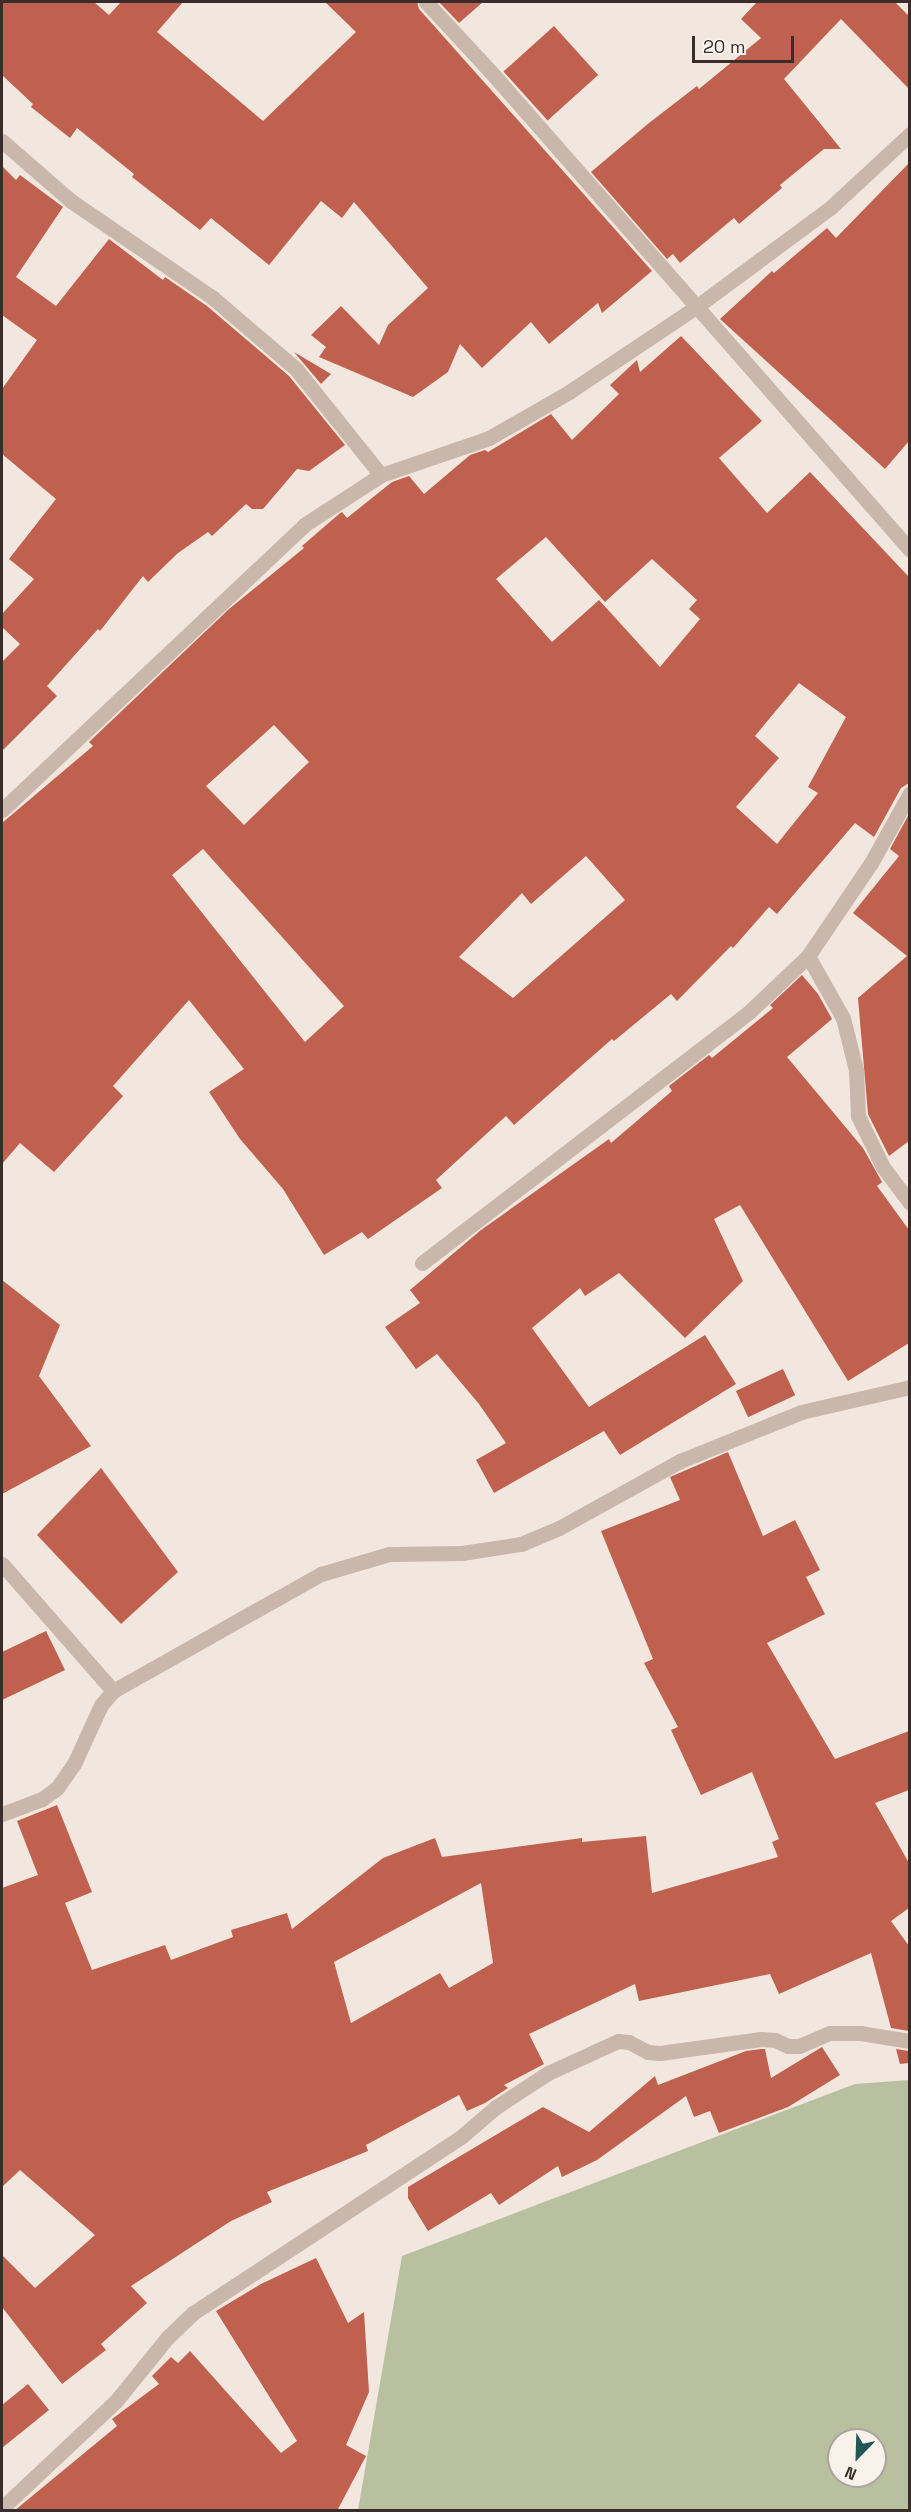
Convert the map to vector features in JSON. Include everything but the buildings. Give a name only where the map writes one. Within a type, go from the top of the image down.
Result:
[{"type":"street","points":[[426,2],[909,550]]},
{"type":"street","points":[[2,810],[304,525],[381,475],[489,438],[569,392],[696,307],[830,208],[909,134]]},
{"type":"street","points":[[2,141],[71,201],[213,298],[296,369],[381,475]]},
{"type":"street","points":[[422,1263],[749,1012],[808,956],[871,862],[909,793]]},
{"type":"street","points":[[808,956],[843,1018],[856,1070],[858,1116],[883,1167],[909,1203]]},
{"type":"street","points":[[2,1814],[42,1799],[57,1788],[75,1764],[101,1705],[113,1691],[321,1574],[389,1554],[462,1553],[521,1544],[559,1528],[680,1461],[801,1412],[909,1387]]},
{"type":"street","points":[[2,1564],[113,1691]]},
{"type":"street","points":[[2,2508],[108,2409],[166,2338],[193,2313],[462,2136],[496,2107],[548,2073],[618,2042],[629,2042],[648,2052],[660,2054],[761,2039],[775,2040],[788,2046],[799,2046],[830,2033],[860,2033],[909,2041]]},
{"type":"green space","points":[[909,2080],[909,2510],[358,2510],[402,2256],[855,2084]]}]
